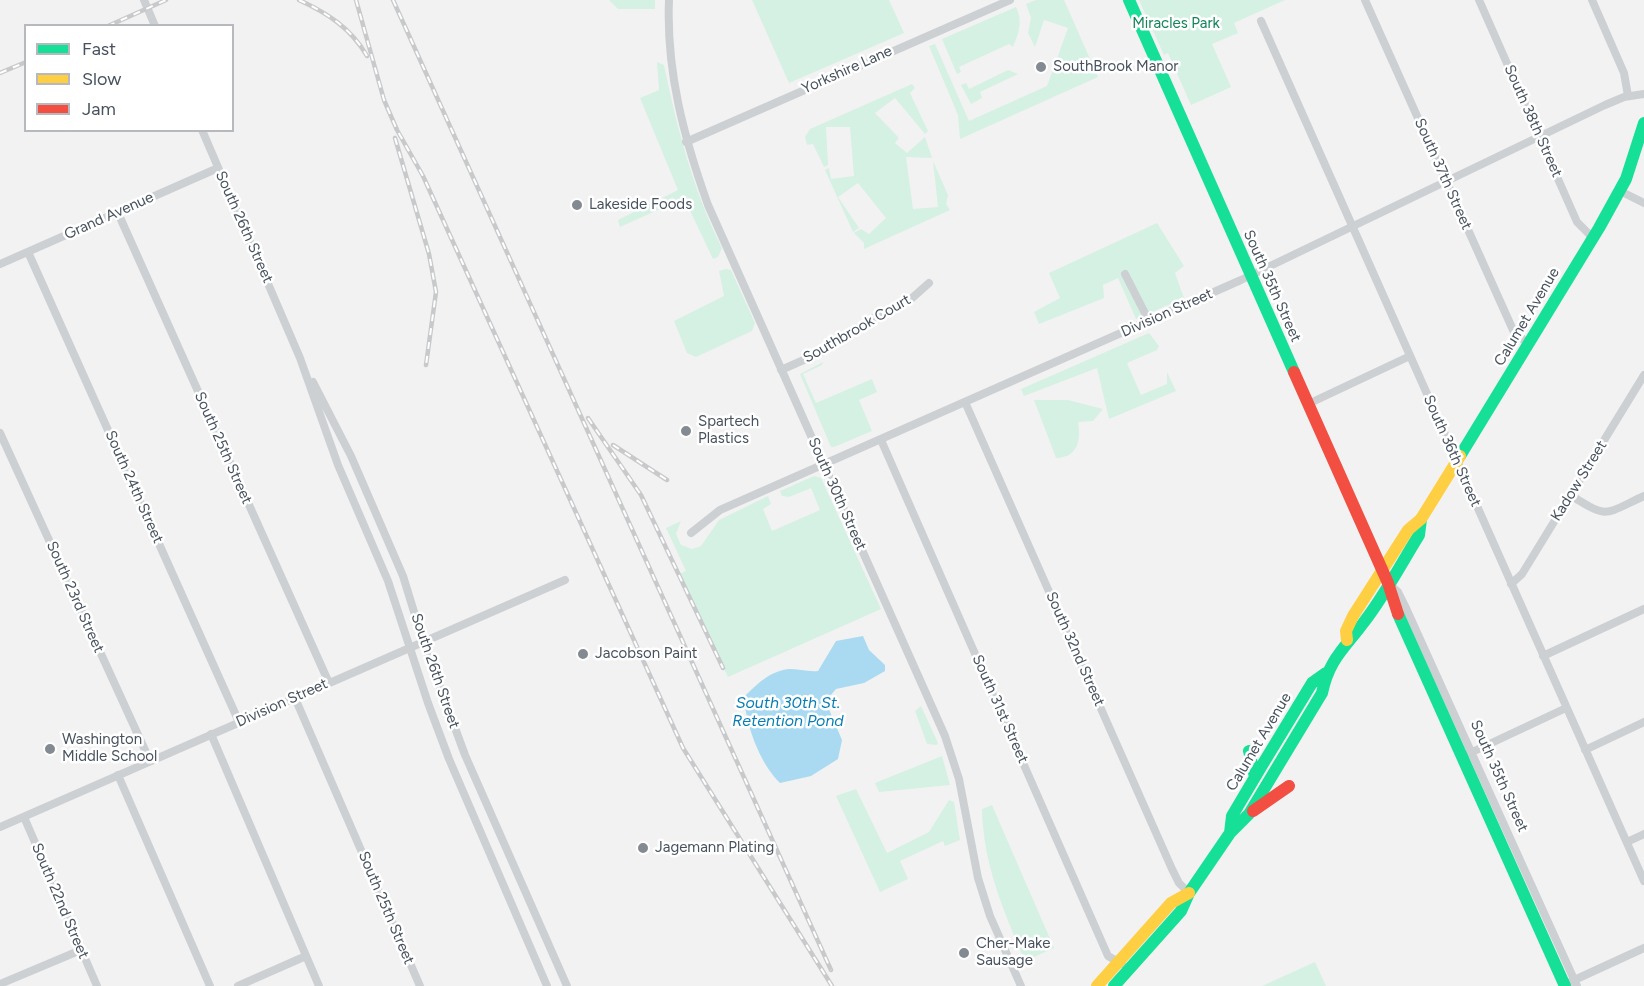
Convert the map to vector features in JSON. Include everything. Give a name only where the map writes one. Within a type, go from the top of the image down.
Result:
[{"type":"main road","name":"South 35th Street","points":[[1129,0],[1388,583],[1394,605],[1467,754],[1570,984]]},
{"type":"main road","name":"Calumet Avenue","points":[[1347,640],[1348,626],[1382,570],[1408,530],[1421,519],[1593,238],[1620,190],[1633,161],[1644,123]]},
{"type":"main road","name":"Calumet Avenue","points":[[1230,833],[1232,816],[1266,758],[1314,682],[1326,673],[1347,640],[1362,626],[1419,535],[1421,519]]},
{"type":"main road","name":"Calumet Avenue","points":[[1114,986],[1124,966],[1171,903],[1189,892],[1230,833],[1249,814],[1324,690],[1326,673]]},
{"type":"main road","points":[[1249,751],[1255,777]]},
{"type":"main road","points":[[1266,758],[1277,766]]},
{"type":"main road","points":[[1249,814],[1289,786]]},
{"type":"main road","name":"Calumet Avenue","points":[[1097,986],[1124,966]]},
{"type":"street","points":[[144,0],[154,24]]},
{"type":"street","name":"South 30th Street","points":[[669,0],[669,48],[686,142],[708,205],[945,736],[959,779],[980,885],[1021,986]]},
{"type":"street","name":"Yorkshire Lane","points":[[686,142],[1010,0]]},
{"type":"street","name":"South 37th Street","points":[[1365,0],[1513,330],[1528,344]]},
{"type":"street","name":"South 38th Street","points":[[1479,0],[1578,222],[1593,238]]},
{"type":"street","points":[[1592,0],[1624,73],[1628,96]]},
{"type":"street","name":"South 36th Street","points":[[1261,21],[1644,881]]},
{"type":"street","name":"Division Street","points":[[691,533],[720,510],[1251,276],[1628,96],[1644,94]]},
{"type":"street","name":"South 26th Street","points":[[203,132],[300,358],[338,465],[388,581],[449,759],[547,986]]},
{"type":"street","name":"Grand Avenue","points":[[0,264],[218,168]]},
{"type":"street","points":[[1620,190],[1644,203]]},
{"type":"street","name":"South 25th Street","points":[[118,213],[328,683]]},
{"type":"street","name":"South 24th Street","points":[[28,252],[239,722]]},
{"type":"street","points":[[1125,274],[1149,321]]},
{"type":"street","name":"Southbrook Court","points":[[781,370],[824,351],[870,320],[911,299],[929,283]]},
{"type":"street","points":[[1308,404],[1410,356]]},
{"type":"street","name":"South 26th Street","points":[[300,358],[351,456],[403,576],[423,641],[465,755],[567,986]]},
{"type":"street","name":"Kadow Street","points":[[1511,585],[1522,574],[1644,375]]},
{"type":"street","name":"South 32nd Street","points":[[965,402],[1172,869],[1179,883],[1189,892]]},
{"type":"street","name":"South 23rd Street","points":[[0,433],[150,761]]},
{"type":"street","name":"South 31st Street","points":[[881,440],[1108,956],[1124,966]]},
{"type":"street","points":[[1570,495],[1598,513],[1606,513],[1644,496]]},
{"type":"street","name":"Division Street","points":[[0,828],[565,580]]},
{"type":"street","points":[[1543,656],[1644,609]]},
{"type":"street","name":"South 25th Street","points":[[296,698],[420,986]]},
{"type":"street","points":[[1467,754],[1566,708]]},
{"type":"street","points":[[1585,750],[1644,722]]},
{"type":"street","points":[[211,734],[319,986]]},
{"type":"street","points":[[118,775],[210,986]]},
{"type":"street","name":"South 22nd Street","points":[[24,817],[97,986]]},
{"type":"street","points":[[1627,842],[1644,834]]},
{"type":"street","points":[[1570,984],[1644,948]]},
{"type":"street","points":[[0,984],[81,950]]},
{"type":"street","points":[[238,986],[306,956]]},
{"type":"green space","points":[[609,0],[655,0],[655,9],[618,9]]},
{"type":"green space","points":[[752,0],[889,0],[904,33],[789,83]]},
{"type":"green space","points":[[1036,0],[1064,0],[1098,77],[960,139],[958,115],[929,46],[935,44],[969,121],[1047,86],[1068,28],[1044,20],[1035,47],[1028,33],[1031,18],[1026,4]]},
{"type":"green space","name":"Miracles Park","points":[[1139,0],[1285,0],[1234,23],[1238,33],[1212,44],[1231,87],[1191,105],[1168,53],[1164,55]]},
{"type":"green space","points":[[1016,7],[1019,27],[1013,47],[1009,44],[959,67],[961,72],[957,74],[942,39]]},
{"type":"green space","points":[[657,62],[664,65],[674,112],[694,181],[722,248],[718,257],[713,259],[684,198],[620,227],[618,220],[678,190],[640,98],[659,90]]},
{"type":"green space","points":[[1008,70],[1018,74],[980,92],[982,98],[971,104],[961,85],[966,83],[969,89]]},
{"type":"green space","points":[[912,84],[915,88],[910,93],[928,131],[925,134],[895,98],[875,113],[899,138],[895,143],[907,153],[925,137],[932,158],[906,157],[913,209],[938,207],[933,161],[948,195],[946,204],[950,210],[864,249],[864,243],[854,233],[861,229],[869,234],[886,218],[858,183],[838,197],[859,228],[853,232],[825,170],[829,168],[831,179],[854,176],[850,127],[826,127],[828,165],[824,167],[813,144],[807,145],[805,137],[810,129]]},
{"type":"green space","points":[[1157,223],[1184,266],[1175,273],[1184,298],[1136,319],[1118,278],[1103,285],[1104,298],[1039,324],[1034,312],[1060,298],[1049,273]]},
{"type":"green space","points":[[731,270],[755,323],[752,331],[696,357],[687,353],[674,321],[724,296],[719,271]]},
{"type":"green space","points":[[1149,333],[1159,346],[1157,350],[1127,363],[1141,395],[1167,384],[1167,372],[1176,391],[1109,419],[1097,368],[1024,396],[1021,389]]},
{"type":"green space","points":[[823,362],[822,365],[803,374],[816,403],[872,379],[877,392],[859,400],[872,431],[834,447],[831,447],[800,374]]},
{"type":"green space","points":[[1034,400],[1068,400],[1103,409],[1093,421],[1078,422],[1079,436],[1076,447],[1069,455],[1056,458]]},
{"type":"green space","points":[[814,476],[821,478],[881,609],[728,677],[679,574],[686,571],[666,528],[681,521],[676,534],[681,545],[692,549],[701,546],[719,520],[768,496],[771,504],[763,509],[772,531],[820,510],[811,488],[789,497],[782,496],[780,491]]},
{"type":"green space","points":[[921,706],[937,745],[927,744],[915,711]]},
{"type":"green space","points":[[942,756],[950,785],[879,792],[875,783]]},
{"type":"green space","points":[[856,789],[887,853],[929,832],[949,800],[954,802],[960,840],[945,846],[943,841],[900,861],[908,879],[880,892],[836,796]]},
{"type":"green space","points":[[992,805],[1054,948],[1025,961],[1002,906],[986,849],[982,809]]},
{"type":"green space","points":[[1315,962],[1326,986],[1262,986]]},
{"type":"water","name":"South 30th St. Retention Pond","points":[[863,636],[869,650],[885,665],[885,671],[864,683],[836,689],[830,696],[828,707],[842,740],[838,759],[811,776],[780,783],[766,765],[755,743],[744,697],[776,672],[789,669],[818,671],[836,641]]},
{"type":"railway","points":[[112,24],[166,0]]},
{"type":"railway","points":[[299,0],[338,22],[354,37],[367,56]]},
{"type":"railway","points":[[356,0],[384,100],[397,130],[423,176],[683,748],[832,986]]},
{"type":"railway","points":[[393,0],[831,970]]},
{"type":"railway","points":[[0,73],[24,63]]},
{"type":"railway","points":[[395,138],[429,254],[436,292],[426,365]]},
{"type":"railway","points":[[588,418],[641,495],[723,668]]},
{"type":"railway","points":[[613,445],[667,480]]},
{"type":"traffic: fast","points":[[1129,0],[1294,372]]},
{"type":"traffic: fast","points":[[1460,456],[1599,228],[1626,179],[1644,123]]},
{"type":"traffic: fast","points":[[1114,986],[1181,911],[1189,893],[1230,833],[1249,814],[1322,693],[1333,662],[1379,601],[1419,535],[1421,519]]},
{"type":"traffic: fast","points":[[1398,614],[1565,986]]},
{"type":"traffic: fast","points":[[1230,833],[1232,816],[1261,767],[1312,683],[1326,673]]},
{"type":"traffic: fast","points":[[1249,751],[1255,777]]},
{"type":"traffic: slow","points":[[1347,640],[1346,631],[1353,616],[1408,530],[1421,519],[1460,456]]},
{"type":"traffic: slow","points":[[1097,986],[1171,903],[1189,893]]},
{"type":"traffic: jam","points":[[1294,372],[1388,583],[1398,614]]},
{"type":"traffic: jam","points":[[1253,811],[1289,786]]},
{"type":"place","name":"SouthBrook Manor","points":[[1041,67]]},
{"type":"place","name":"Lakeside Foods","points":[[577,205]]},
{"type":"place","name":"Spartech Plastics","points":[[686,431]]},
{"type":"place","name":"Jacobson Paint","points":[[583,654]]},
{"type":"place","name":"Washington Middle School","points":[[50,749]]},
{"type":"place","name":"Jagemann Plating","points":[[643,848]]},
{"type":"place","name":"Cher-Make Sausage","points":[[964,953]]}]
